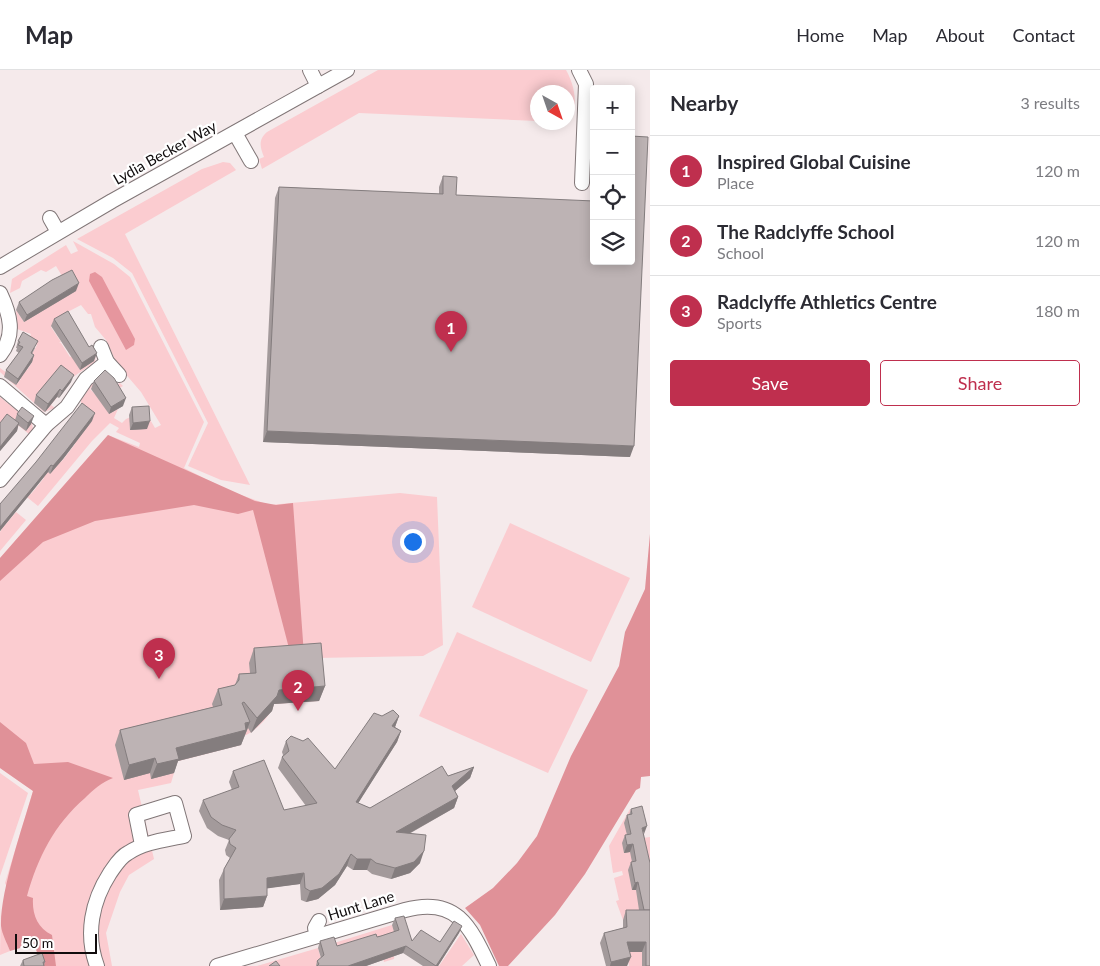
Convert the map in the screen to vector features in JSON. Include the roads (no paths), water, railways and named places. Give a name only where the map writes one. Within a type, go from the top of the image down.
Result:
[{"type":"street","points":[[310,70],[318,86]]},
{"type":"street","name":"Lydia Becker Way","points":[[0,267],[58,232],[347,70]]},
{"type":"street","points":[[579,70],[586,84],[582,183]]},
{"type":"street","points":[[235,133],[251,161]]},
{"type":"street","points":[[50,218],[58,232]]},
{"type":"street","points":[[0,293],[11,324],[7,343],[0,355]]},
{"type":"street","points":[[101,347],[107,362],[119,375]]},
{"type":"street","points":[[0,480],[46,425],[67,407],[86,379],[107,362]]},
{"type":"street","points":[[0,386],[46,425]]},
{"type":"street","points":[[97,966],[91,936],[94,907],[100,892],[118,862],[126,853],[147,844],[184,836],[175,803],[136,815],[147,844]]},
{"type":"street","name":"Hunt Lane","points":[[217,966],[412,908],[432,906],[442,908],[459,917],[475,937],[489,966]]},
{"type":"street","points":[[318,936],[315,928],[319,921]]},
{"type":"place","name":"Inspired Global Cuisine","points":[[451,352]]},
{"type":"place","name":"Radclyffe Athletics Centre","points":[[159,679]]},
{"type":"place","name":"The Radclyffe School","points":[[298,711]]}]
